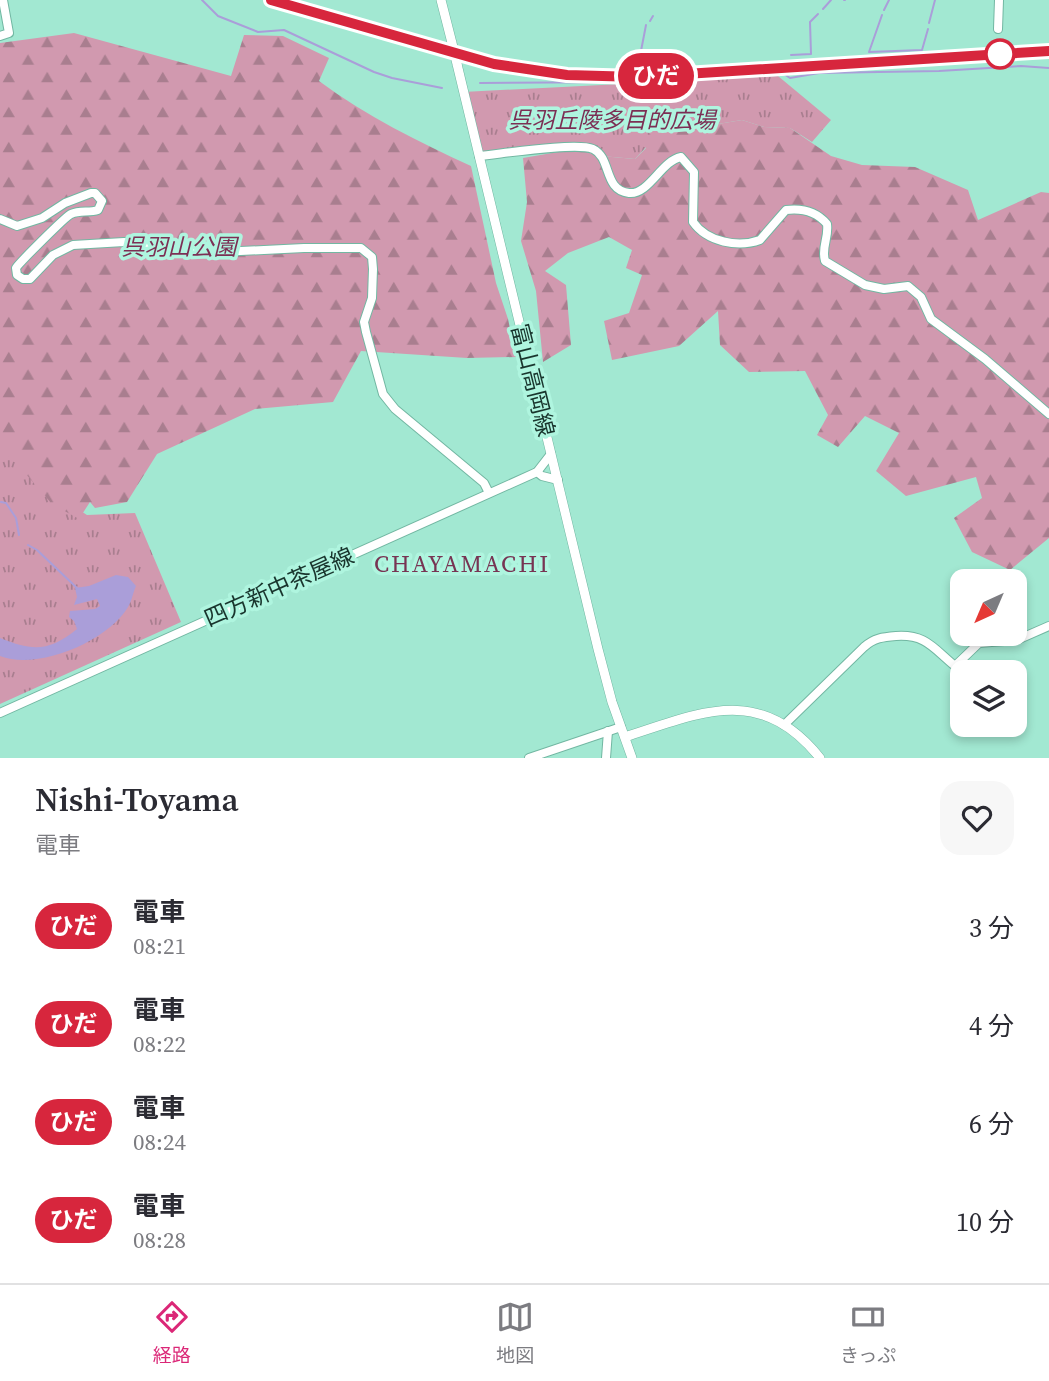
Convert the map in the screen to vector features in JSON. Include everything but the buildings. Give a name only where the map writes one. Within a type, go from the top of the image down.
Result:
[{"type":"main road","name":"富山高岡線","points":[[441,0],[598,649],[632,758]]},
{"type":"main road","points":[[625,737],[713,710],[746,711],[784,725],[820,758]]},
{"type":"street","points":[[0,36],[9,33],[4,0]]},
{"type":"street","points":[[998,29],[999,0]]},
{"type":"street","points":[[479,156],[588,148],[598,153],[611,182],[621,191],[629,193],[643,188],[670,161],[681,157],[694,172],[693,222],[708,235],[737,244],[760,240],[786,210],[804,210],[815,214],[827,224],[828,230],[822,247],[828,263],[865,285],[884,289],[904,285],[914,289],[921,297],[931,319],[985,359],[1049,414]]},
{"type":"street","points":[[0,219],[17,226],[42,218],[65,203],[91,193],[95,193],[102,201],[98,209],[79,211],[63,219],[52,233],[20,262],[16,268],[17,275],[30,279],[53,255],[73,245],[124,242],[166,244],[220,252],[332,247],[360,248],[367,251],[372,257],[373,289],[364,323],[383,394],[395,409],[484,483],[489,493]]},
{"type":"street","name":"四方新中茶屋線","points":[[0,713],[537,472],[551,454]]},
{"type":"street","points":[[537,472],[558,480]]},
{"type":"street","points":[[784,725],[864,647],[879,638],[909,635],[920,638],[955,666],[979,643],[1017,640],[1049,626]]},
{"type":"street","points":[[529,758],[621,727]]},
{"type":"street","points":[[606,758],[608,731]]},
{"type":"green space","name":"呉羽山公園","points":[[74,33],[231,76],[244,35],[283,36],[329,58],[319,81],[393,128],[471,166],[496,283],[508,319],[516,357],[467,358],[361,351],[333,402],[255,409],[157,454],[127,502],[95,508],[90,502],[79,519],[52,504],[11,457],[0,455],[0,43]]},
{"type":"green space","name":"呉羽丘陵多目的広場","points":[[778,76],[831,120],[812,142],[790,128],[764,127],[742,120],[718,124],[706,114],[668,110],[648,134],[646,147],[635,159],[601,156],[588,148],[479,156],[463,92]]},
{"type":"green space","points":[[668,110],[698,112],[714,117],[718,124],[742,120],[764,127],[790,128],[831,156],[862,165],[915,167],[968,190],[978,220],[1041,192],[1049,193],[1049,538],[1011,569],[972,552],[954,518],[982,498],[976,477],[906,496],[876,471],[899,433],[865,416],[838,447],[817,435],[828,415],[805,371],[749,372],[720,345],[718,311],[679,346],[612,360],[604,321],[629,313],[642,275],[626,268],[632,250],[609,237],[568,253],[545,271],[566,285],[571,345],[543,362],[536,291],[521,241],[527,202],[523,158],[575,149],[601,156],[635,159],[646,148],[643,144],[648,134],[646,128],[654,117]]},
{"type":"green space","points":[[0,448],[11,449],[48,490],[87,515],[135,513],[181,622],[0,704]]},
{"type":"shaded area","points":[[116,575],[128,577],[136,586],[128,607],[105,631],[71,650],[52,656],[16,660],[0,656],[0,638],[40,647],[67,637],[77,629],[69,617],[70,611],[95,609],[100,606],[97,599],[74,605],[77,597],[75,588],[89,586]]},
{"type":"waterway","points":[[202,0],[218,16],[258,32],[284,30],[374,72],[442,88]]},
{"type":"waterway","points":[[823,9],[831,0]]},
{"type":"waterway","points":[[884,10],[889,0]]},
{"type":"waterway","points":[[929,23],[935,0]]},
{"type":"waterway","points":[[791,55],[811,54],[810,22],[818,14]]},
{"type":"waterway","points":[[882,15],[869,52],[922,50],[928,29]]},
{"type":"waterway","points":[[650,21],[653,16]]},
{"type":"waterway","points":[[635,82],[646,25]]},
{"type":"waterway","points":[[480,83],[635,82],[784,74],[790,78],[819,73],[939,71],[1021,66],[1049,68]]},
{"type":"waterway","points":[[1,502],[6,503],[16,518],[19,535]]},
{"type":"waterway","points":[[28,545],[37,550],[77,588]]},
{"type":"railway","points":[[271,0],[494,63],[567,75],[638,77],[1049,51]]},
{"type":"train","name":"ひだ","points":[[271,0],[494,64],[567,75],[638,77],[1049,51]]},
{"type":"district","name":"CHAYAMACHI","points":[[462,564]]}]
